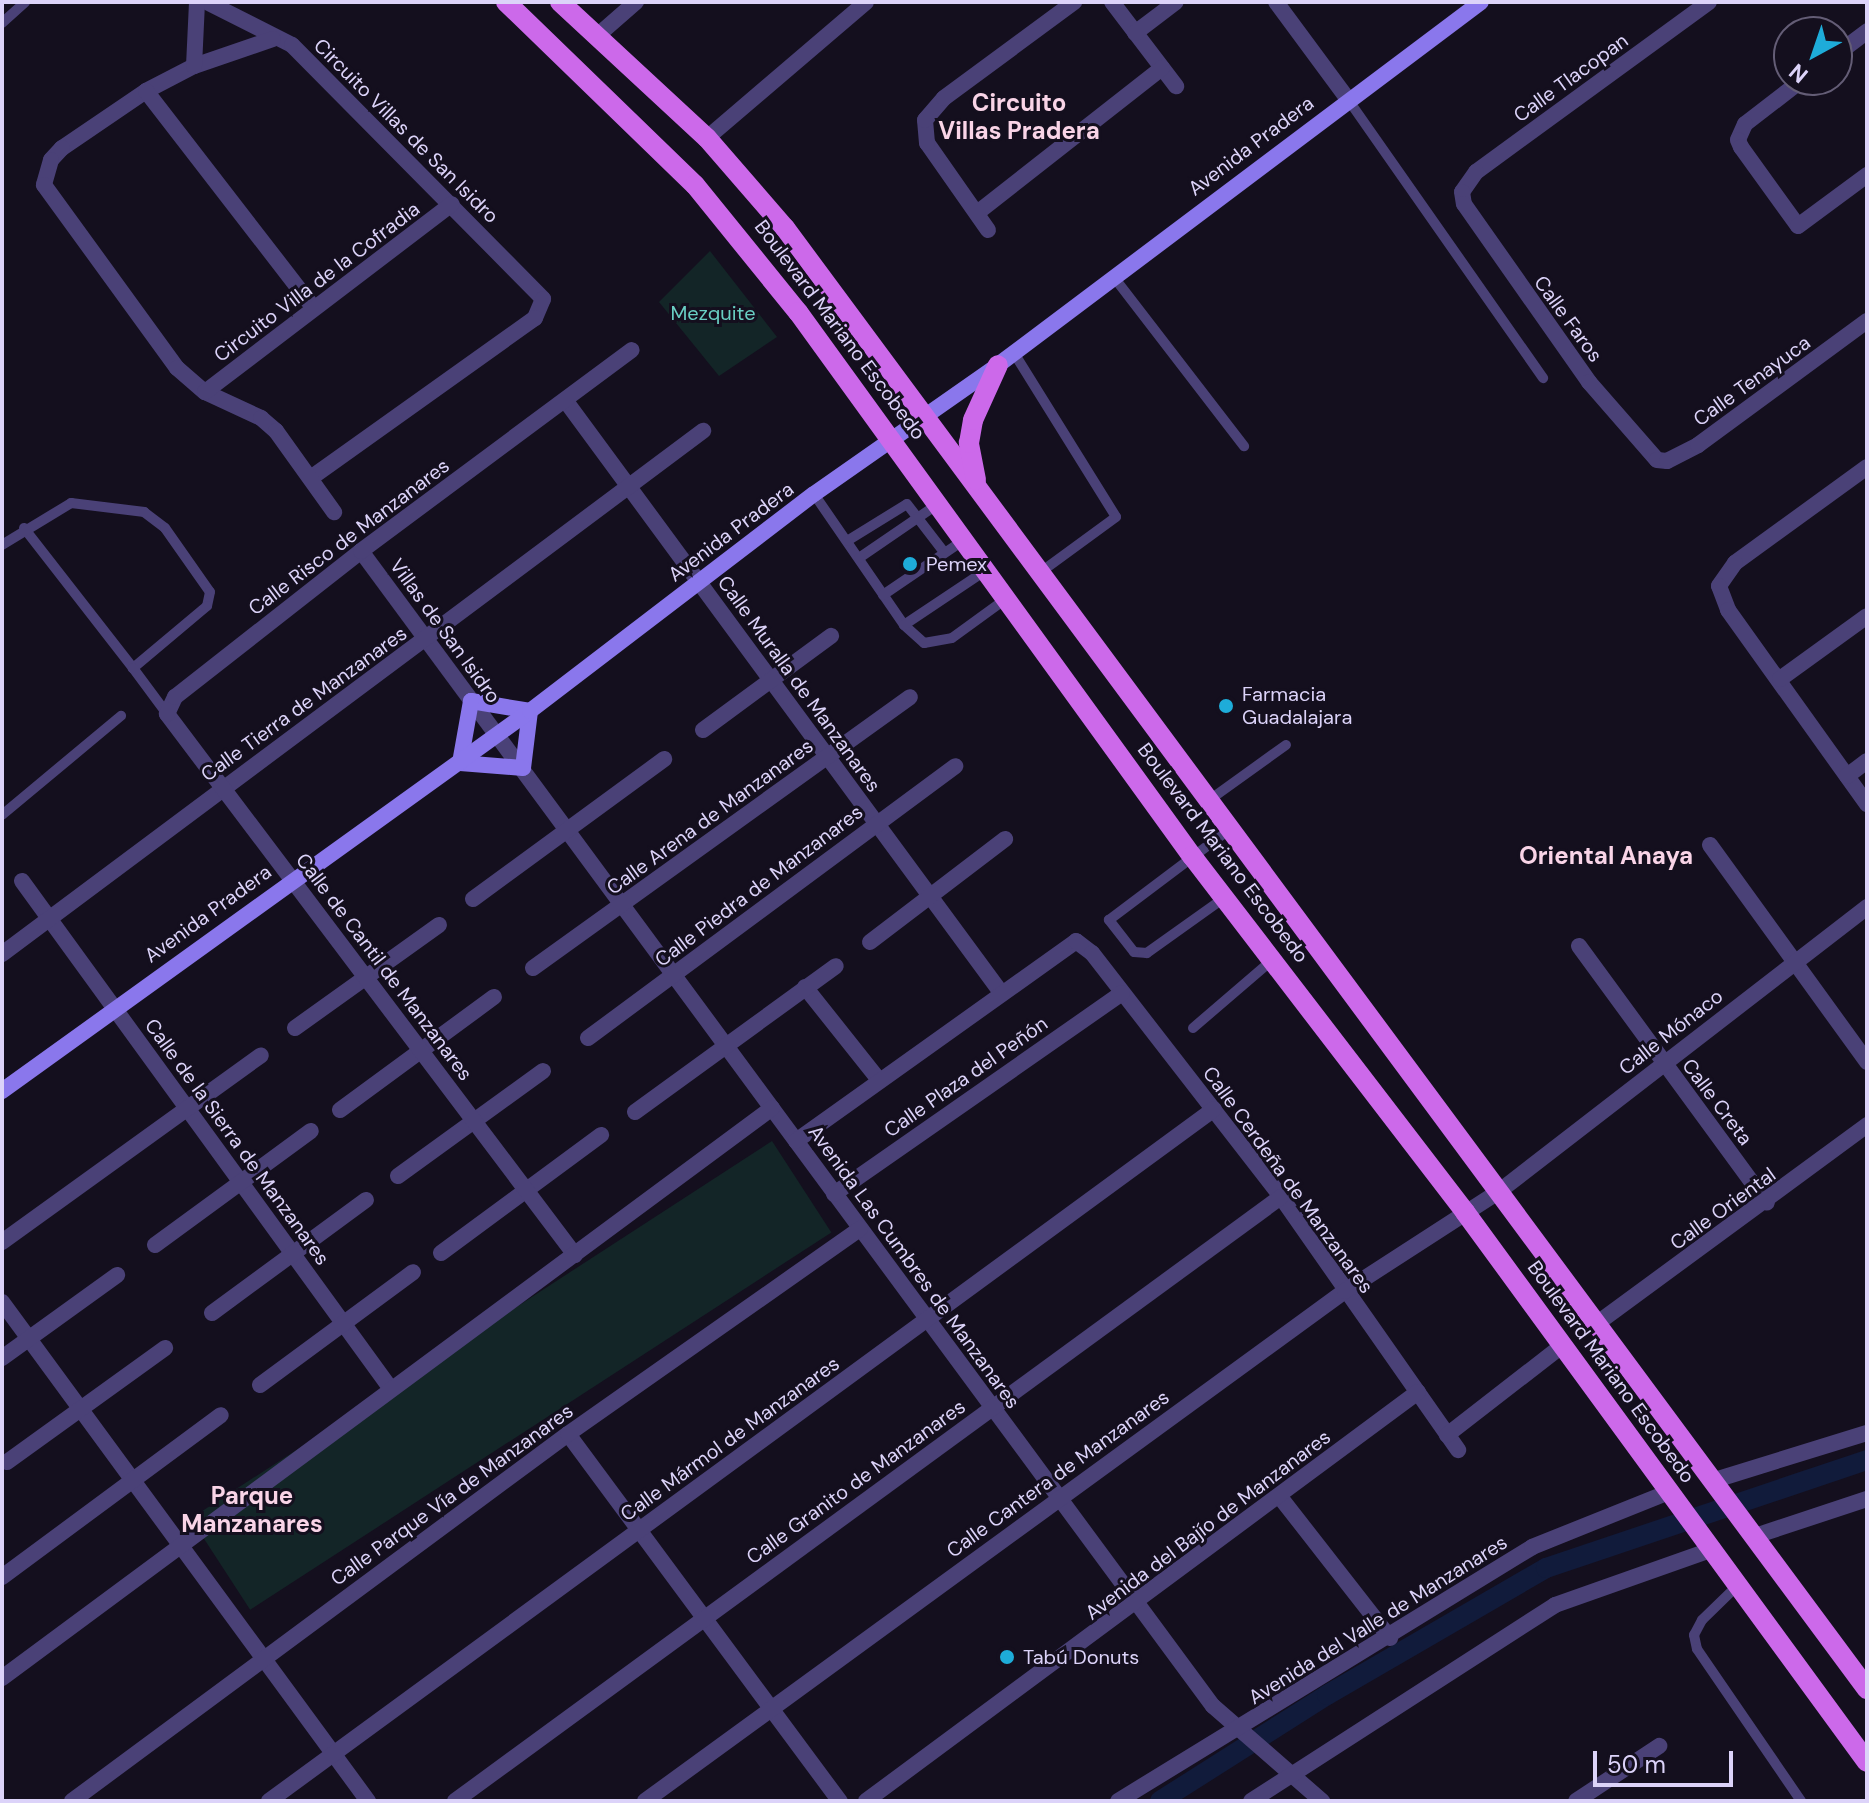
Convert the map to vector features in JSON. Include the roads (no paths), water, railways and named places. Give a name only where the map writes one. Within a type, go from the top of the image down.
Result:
[{"type":"main road","name":"Boulevard Mariano Escobedo","points":[[506,2],[705,196],[894,439],[1192,856],[1465,1212],[1867,1762]]},
{"type":"main road","name":"Boulevard Mariano Escobedo","points":[[560,2],[707,138],[785,228],[926,414],[982,499],[1227,831],[1501,1190],[1867,1689]]},
{"type":"main road","points":[[982,499],[969,443],[981,395],[1006,359]]},
{"type":"street","points":[[194,66],[197,2]]},
{"type":"street","name":"Circuito Villas de San Isidro","points":[[207,2],[273,39],[292,45],[543,299],[542,309],[312,477]]},
{"type":"street","points":[[597,36],[636,2]]},
{"type":"street","points":[[707,138],[866,2]]},
{"type":"street","points":[[988,230],[927,143],[925,120],[944,98],[1074,2]]},
{"type":"street","points":[[1112,2],[1176,86]]},
{"type":"street","points":[[1135,33],[1176,2]]},
{"type":"street","points":[[1276,2],[1347,98]]},
{"type":"street","name":"Avenida Pradera","points":[[2,1091],[292,878],[460,763],[814,494],[1006,359],[1347,98],[1481,2]]},
{"type":"street","name":"Calle Tlacopan","points":[[1462,192],[1476,172],[1709,2]]},
{"type":"street","points":[[273,39],[194,66],[146,91],[62,148],[51,160],[44,185],[161,351],[205,392],[261,418],[312,477],[334,512]]},
{"type":"street","points":[[977,213],[1162,68]]},
{"type":"street","points":[[146,91],[314,308]]},
{"type":"street","points":[[1781,96],[1745,124],[1738,140],[1798,226],[1867,175]]},
{"type":"street","name":"Calle Faros","points":[[1462,192],[1470,217],[1589,382],[1657,460]]},
{"type":"street","name":"Circuito Villa de la Cofradia","points":[[205,392],[452,204]]},
{"type":"street","name":"Calle Tenayuca","points":[[1657,460],[1667,461],[1698,445],[1867,321]]},
{"type":"street","name":"Calle Risco de Manzanares","points":[[163,709],[361,551],[632,350]]},
{"type":"street","name":"Calle Muralla de Manzanares","points":[[565,400],[1000,991]]},
{"type":"street","name":"Calle Tierra de Manzanares","points":[[2,954],[224,785],[427,640],[703,431]]},
{"type":"street","points":[[1867,467],[1735,563],[1719,586],[1720,599],[1867,804]]},
{"type":"street","name":"Villas de San Isidro","points":[[361,551],[496,735]]},
{"type":"street","points":[[1780,679],[1867,616]]},
{"type":"street","points":[[703,730],[831,636]]},
{"type":"street","name":"Calle Arena de Manzanares","points":[[533,968],[910,697]]},
{"type":"street","points":[[471,701],[530,711],[523,768],[460,763],[471,701]]},
{"type":"street","name":"Calle de Cantil de Manzanares","points":[[163,709],[224,785],[575,1255]]},
{"type":"street","name":"Avenida Las Cumbres de Manzanares","points":[[496,735],[675,974],[1136,1604],[1240,1734],[1322,1801]]},
{"type":"street","points":[[473,899],[664,759]]},
{"type":"street","points":[[1847,776],[1867,761]]},
{"type":"street","name":"Calle Piedra de Manzanares","points":[[588,1038],[955,766]]},
{"type":"street","points":[[870,942],[1005,839]]},
{"type":"street","points":[[1710,845],[1797,960],[1867,1062]]},
{"type":"street","name":"Calle de la Sierra de Manzanares","points":[[22,881],[186,1112],[294,1252],[391,1389]]},
{"type":"street","name":"Calle Mónaco","points":[[1501,1190],[1867,907]]},
{"type":"street","points":[[295,1028],[439,925]]},
{"type":"street","name":"Calle Cerdeña de Manzanares","points":[[1000,991],[1076,941],[1122,993],[1281,1197],[1458,1450]]},
{"type":"street","name":"Calle Creta","points":[[1579,946],[1767,1203]]},
{"type":"street","points":[[635,1112],[836,966]]},
{"type":"street","points":[[805,987],[879,1080]]},
{"type":"street","points":[[796,1141],[1000,991]]},
{"type":"street","name":"Calle Plaza del Peñón","points":[[834,1194],[1122,993]]},
{"type":"street","points":[[340,1110],[494,997]]},
{"type":"street","points":[[2,1242],[261,1055]]},
{"type":"street","points":[[398,1176],[543,1071]]},
{"type":"street","points":[[2,1678],[772,1108]]},
{"type":"street","name":"Calle Mármol de Manzanares","points":[[269,1801],[1214,1109]]},
{"type":"street","name":"Calle Oriental","points":[[1599,1322],[1767,1203],[1867,1125]]},
{"type":"street","points":[[155,1245],[311,1131]]},
{"type":"street","points":[[441,1253],[601,1135]]},
{"type":"street","name":"Calle Cantera de Manzanares","points":[[645,1801],[1059,1496],[1345,1291],[1501,1190]]},
{"type":"street","name":"Calle Granito de Manzanares","points":[[455,1801],[1281,1197]]},
{"type":"street","points":[[212,1313],[366,1200]]},
{"type":"street","name":"Calle Parque Vía de Manzanares","points":[[72,1801],[568,1434],[860,1229]]},
{"type":"street","points":[[260,1385],[413,1272]]},
{"type":"street","points":[[2,1358],[117,1275]]},
{"type":"street","points":[[2,1302],[368,1801]]},
{"type":"street","points":[[1447,1435],[1563,1345]]},
{"type":"street","points":[[7,1462],[165,1348]]},
{"type":"street","name":"Avenida del Bajío de Manzanares","points":[[866,1801],[1136,1604],[1418,1392]]},
{"type":"street","points":[[2,1577],[221,1415]]},
{"type":"street","points":[[1718,1484],[1867,1433]]},
{"type":"street","points":[[568,1434],[701,1619],[840,1801]]},
{"type":"street","points":[[1280,1497],[1390,1638]]},
{"type":"street","name":"Avenida del Valle de Manzanares","points":[[1118,1801],[1240,1734],[1532,1547],[1674,1499]]},
{"type":"street","points":[[1751,1530],[1867,1499]]},
{"type":"street","points":[[1251,1801],[1287,1774],[1555,1605],[1708,1544]]},
{"type":"street","points":[[1576,1801],[1659,1746]]},
{"type":"lane","points":[[2,23],[25,2]]},
{"type":"lane","points":[[1347,98],[1543,378]]},
{"type":"lane","points":[[1113,276],[1244,446]]},
{"type":"lane","points":[[1006,359],[1116,517],[1038,575]]},
{"type":"lane","points":[[814,494],[904,625],[924,643],[937,645],[1008,597]]},
{"type":"lane","points":[[2,545],[24,528],[71,503],[144,512],[165,528],[210,592],[207,606],[133,668]]},
{"type":"lane","points":[[859,558],[940,503]]},
{"type":"lane","points":[[847,541],[899,506],[907,504],[944,552]]},
{"type":"lane","points":[[24,528],[163,709]]},
{"type":"lane","points":[[883,595],[965,539]]},
{"type":"lane","points":[[904,625],[988,569]]},
{"type":"lane","points":[[2,815],[121,716]]},
{"type":"lane","points":[[1207,802],[1286,745]]},
{"type":"lane","points":[[1224,898],[1147,953],[1134,952],[1111,925],[1115,914],[1227,831]]},
{"type":"lane","points":[[1193,1028],[1272,960]]},
{"type":"lane","points":[[1738,1585],[1702,1620],[1694,1635],[1697,1649],[1801,1801]]},
{"type":"waterway","points":[[1160,1801],[1327,1695],[1546,1568],[1867,1460]]},
{"type":"place","name":"Pemex","points":[[910,564]]},
{"type":"place","name":"Farmacia Guadalajara","points":[[1226,706]]},
{"type":"place","name":"Tabú Donuts","points":[[1007,1657]]},
{"type":"district","name":"Circuito Villas Pradera","points":[[1019,117]]},
{"type":"district","name":"Oriental Anaya","points":[[1606,856]]},
{"type":"district","name":"Parque Manzanares","points":[[252,1510]]},
{"type":"park label","name":"Mezquite","points":[[713,313]]}]
